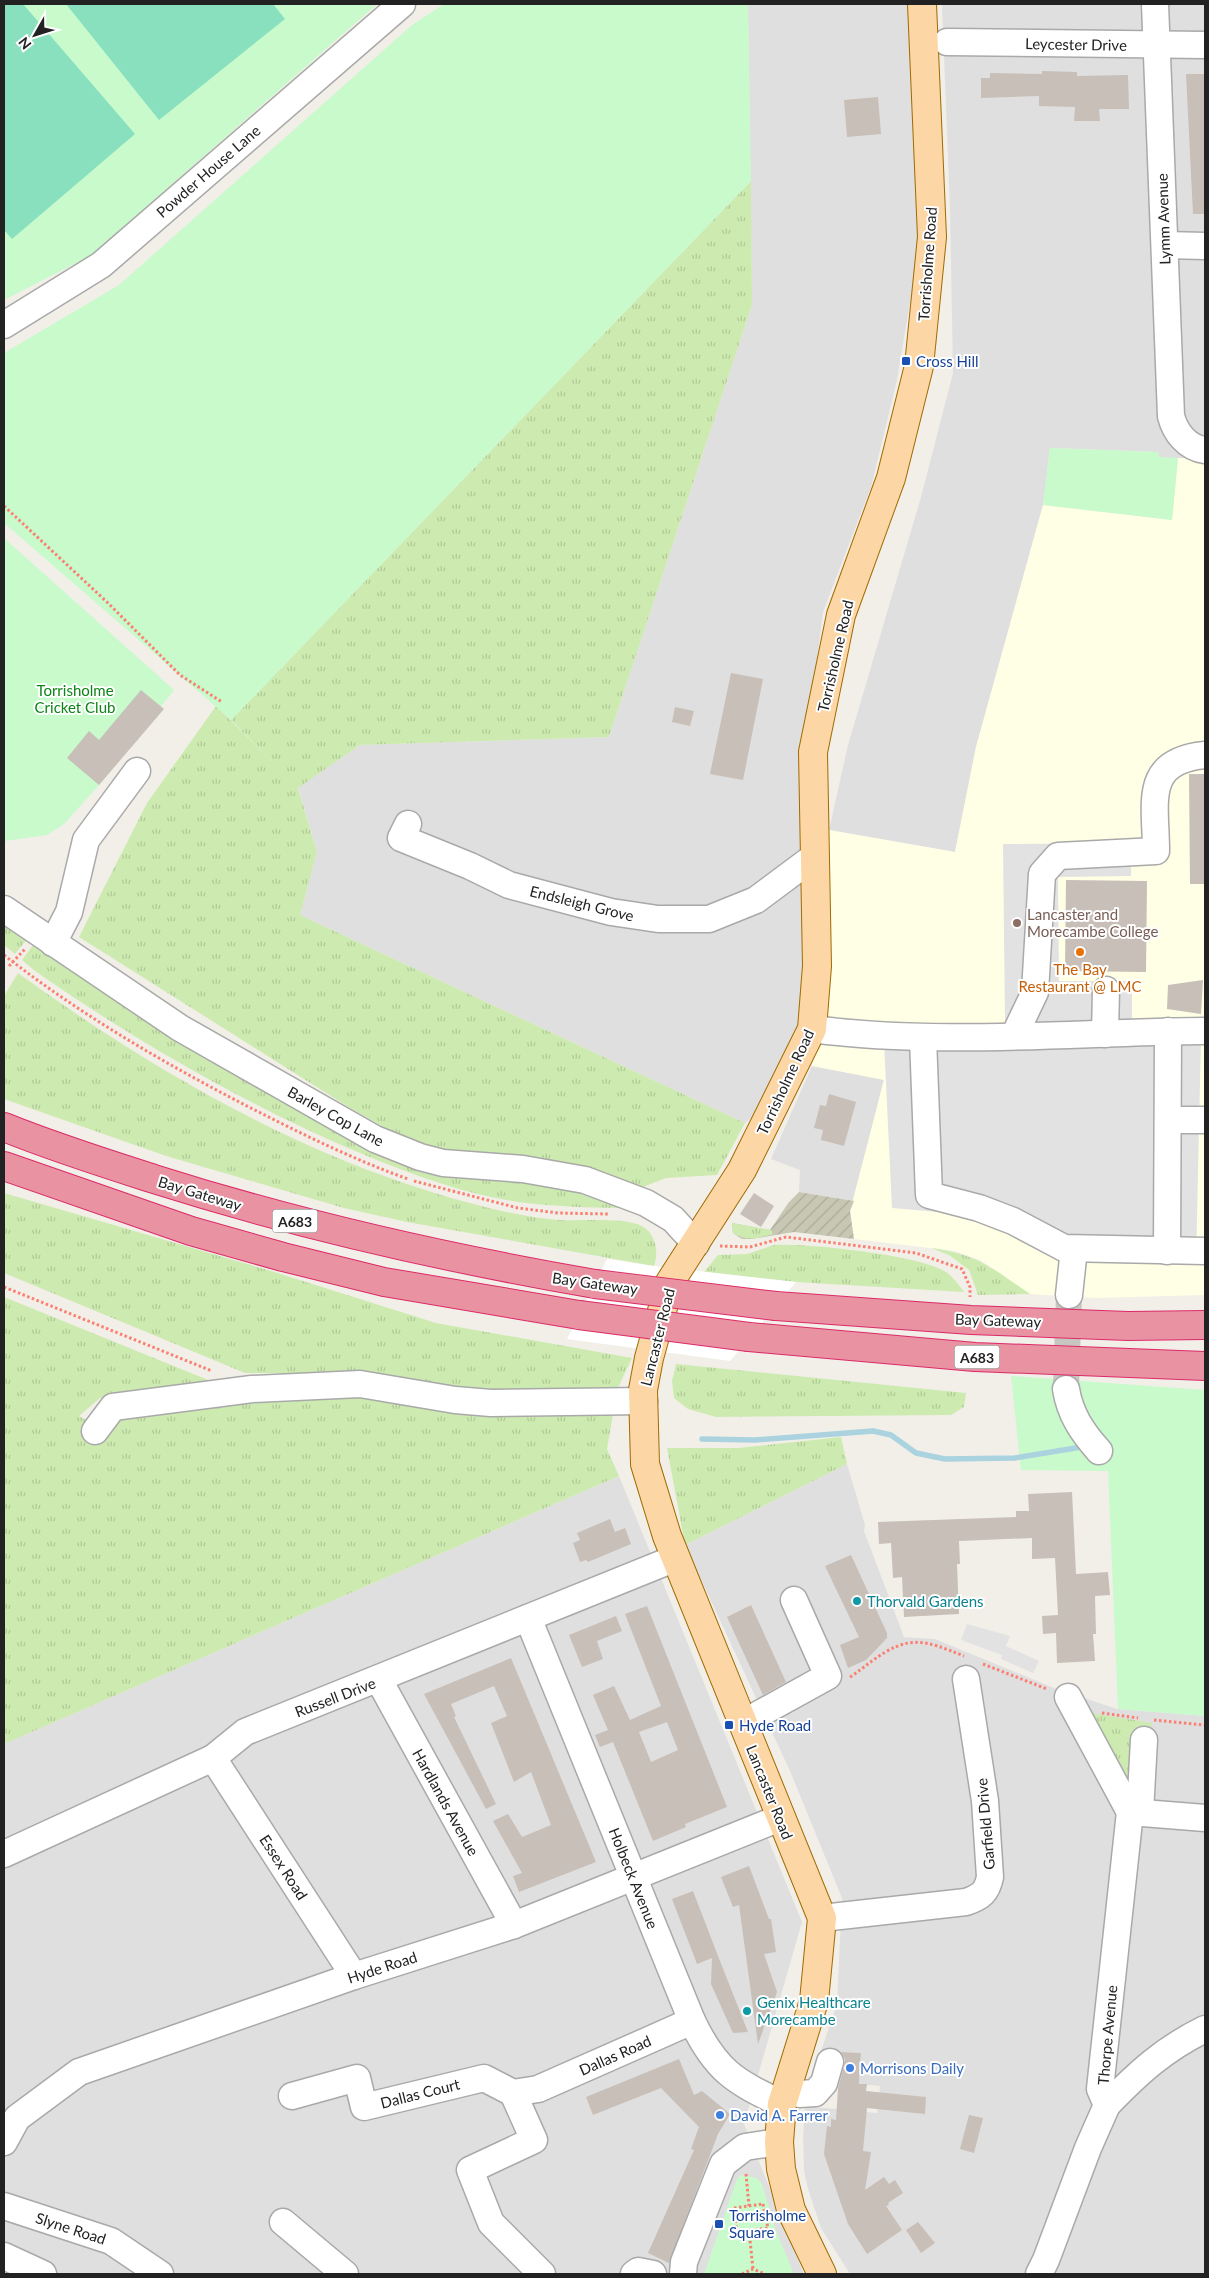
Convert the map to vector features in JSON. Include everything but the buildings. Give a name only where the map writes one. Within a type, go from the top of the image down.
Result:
[{"type":"highway","name":"Bay Gateway","points":[[4,1127],[119,1168],[297,1222],[497,1267],[595,1284],[776,1306],[971,1320],[1128,1326],[1205,1325]]},
{"type":"highway","name":"A683","points":[[9,1169],[191,1231],[283,1257],[384,1282],[579,1315],[749,1337],[976,1357],[1205,1366]]},
{"type":"main road","name":"Torrisholme Road","points":[[691,1250],[742,1170],[812,1030],[818,966],[813,752],[839,625],[890,478],[919,366],[932,237],[922,4]]},
{"type":"main road","name":"Lancaster Road","points":[[691,1250],[670,1282],[649,1358],[643,1390],[645,1464],[667,1536],[822,1918],[814,2001],[785,2097],[779,2142],[781,2169],[791,2210],[822,2274]]},
{"type":"street","name":"Powder House Lane","points":[[4,324],[101,265],[402,4]]},
{"type":"street","name":"Lymm Avenue","points":[[1154,4],[1170,406],[1173,424],[1178,432],[1192,446],[1205,450]]},
{"type":"street","name":"Leycester Drive","points":[[947,42],[1205,45]]},
{"type":"street","points":[[1165,245],[1205,246]]},
{"type":"street","points":[[1014,1036],[1035,992],[1042,874],[1058,856],[1156,851],[1156,782],[1163,770],[1180,760],[1205,755]]},
{"type":"street","points":[[53,944],[70,912],[86,840],[137,771]]},
{"type":"street","name":"Endsleigh Grove","points":[[402,837],[509,885],[610,912],[658,920],[709,919],[756,900],[815,856]]},
{"type":"street","name":"Barley Cop Lane","points":[[4,909],[53,944],[180,1028],[375,1139],[420,1158],[443,1163],[523,1169],[585,1180],[646,1203],[674,1219],[691,1250]]},
{"type":"street","points":[[1105,1034],[1106,990]]},
{"type":"street","points":[[812,1030],[864,1036],[923,1038],[1205,1031]]},
{"type":"street","points":[[1167,1250],[1168,1031]]},
{"type":"street","points":[[923,1038],[929,1195],[979,1208],[1013,1221],[1064,1248],[1205,1251]]},
{"type":"street","points":[[1168,1120],[1205,1120]]},
{"type":"street","points":[[1069,1295],[1074,1249]]},
{"type":"street","points":[[95,1431],[113,1407],[252,1389],[360,1384],[455,1400],[491,1403],[644,1401]]},
{"type":"street","points":[[1066,1389],[1069,1405],[1075,1420],[1100,1451]]},
{"type":"street","name":"Russell Drive","points":[[4,1854],[213,1758],[245,1732],[379,1680],[676,1558]]},
{"type":"street","points":[[743,1723],[828,1676],[794,1600]]},
{"type":"street","name":"Holbeck Avenue","points":[[528,1618],[704,2047],[728,2074],[743,2085],[785,2097],[815,2093],[824,2083],[830,2062]]},
{"type":"street","name":"Garfield Drive","points":[[822,1918],[966,1902],[980,1897],[988,1887],[990,1876],[985,1801],[970,1666]]},
{"type":"street","name":"Hardlands Avenue","points":[[379,1680],[514,1925]]},
{"type":"street","points":[[1058,1693],[1135,1812],[1205,1818]]},
{"type":"street","name":"Thorpe Avenue","points":[[1039,2274],[1088,2148],[1107,2105],[1100,2089],[1144,1740]]},
{"type":"street","name":"Essex Road","points":[[213,1758],[354,1976]]},
{"type":"street","name":"Hyde Road","points":[[4,2142],[17,2118],[79,2072],[354,1976],[514,1925],[780,1818]]},
{"type":"street","name":"Dallas Road","points":[[513,2093],[538,2089],[692,2021]]},
{"type":"street","points":[[1107,2105],[1142,2069],[1178,2042],[1205,2029]]},
{"type":"street","name":"Dallas Court","points":[[292,2096],[357,2078],[364,2107],[484,2078],[513,2093]]},
{"type":"street","points":[[513,2093],[534,2140],[470,2170],[491,2223],[542,2274]]},
{"type":"street","points":[[683,2274],[684,2262],[723,2164],[744,2147],[779,2142]]},
{"type":"street","name":"Slyne Road","points":[[4,2206],[111,2241],[160,2274]]},
{"type":"street","points":[[283,2222],[345,2274]]},
{"type":"street","points":[[4,2256],[43,2274]]},
{"type":"street","points":[[634,2274],[638,2271],[652,2274]]},
{"type":"path","points":[[4,506],[108,603],[180,676],[222,702]]},
{"type":"path","points":[[691,1250],[750,1247],[786,1237],[916,1253],[962,1269],[970,1286],[970,1300]]},
{"type":"path","points":[[4,1287],[217,1373]]},
{"type":"path","points":[[847,1679],[905,1642],[932,1643],[970,1666],[1058,1693]]},
{"type":"path","points":[[746,2170],[749,2206]]},
{"type":"path","points":[[763,2204],[768,2228],[749,2230],[737,2232],[734,2208],[763,2204]]},
{"type":"path","points":[[749,2230],[753,2270]]},
{"type":"path","points":[[742,2274],[753,2270],[765,2274]]},
{"type":"shaded area","points":[[748,4],[919,4],[921,237],[897,380],[871,487],[823,612],[807,738],[805,1061],[778,1095],[745,1123],[300,915],[317,852],[298,787],[360,745],[609,737],[752,305]]},
{"type":"shaded area","points":[[942,4],[1205,4],[1205,458],[1158,458],[1159,452],[1050,448],[1043,505],[976,747],[955,852],[829,830],[848,745],[921,497],[953,373],[950,209]]},
{"type":"shaded area","name":"Lancaster and Morecambe College","points":[[1178,458],[1205,458],[1205,1295],[1096,1298],[1030,1294],[980,1260],[955,1251],[854,1239],[850,1211],[884,1080],[812,1066],[829,994],[829,830],[955,852],[976,747],[1043,505],[1172,520]]},
{"type":"shaded area","points":[[1131,843],[1131,876],[1058,877],[1059,981],[1132,981],[1132,1022],[1005,1023],[1003,844]]},
{"type":"shaded area","points":[[1201,1038],[1196,1262],[1053,1255],[973,1215],[892,1208],[884,1042]]},
{"type":"shaded area","points":[[812,1066],[884,1079],[854,1201],[799,1192],[800,1170],[771,1159]]},
{"type":"shaded area","points":[[799,1192],[854,1201],[850,1211],[854,1239],[794,1232],[742,1239],[733,1233],[732,1223],[770,1230],[789,1202]]},
{"type":"shaded area","points":[[847,1464],[865,1525],[864,1531],[904,1637],[935,1639],[1054,1688],[1117,1709],[1205,1716],[1205,2274],[850,2274],[821,2228],[804,2171],[803,2137],[805,2106],[877,2113],[880,2086],[859,2084],[861,2053],[821,2051],[837,2004],[842,1898],[790,1771],[685,1545]]},
{"type":"shaded area","points":[[619,1476],[802,1922],[744,2124],[804,2274],[4,2274],[4,1744]]},
{"type":"shaded area","points":[[967,1624],[1010,1636],[1006,1646],[1039,1661],[1033,1673],[1001,1659],[1002,1655],[961,1640]]},
{"type":"green space","points":[[4,4],[377,4],[90,256],[4,300]]},
{"type":"green space","points":[[4,4],[23,4],[135,134],[12,239],[4,230]]},
{"type":"green space","points":[[66,4],[273,4],[285,19],[159,120]]},
{"type":"green space","points":[[444,4],[748,4],[751,181],[231,720],[4,523],[4,353],[119,285],[412,25]]},
{"type":"green space","points":[[751,181],[752,305],[609,737],[360,745],[298,788],[317,852],[300,915],[745,1123],[717,1175],[666,1178],[638,1189],[426,1151],[350,1108],[79,937],[147,803],[216,706],[285,774],[231,720]]},
{"type":"green space","points":[[1050,448],[1159,452],[1159,457],[1178,458],[1172,520],[1043,505]]},
{"type":"green space","name":"Torrisholme Cricket Club","points":[[4,538],[174,690],[99,785],[64,824],[47,835],[4,841]]},
{"type":"green space","points":[[4,920],[28,938],[15,954],[4,945]]},
{"type":"green space","points":[[36,941],[353,1138],[567,1186],[635,1208],[562,1206],[496,1198],[431,1180],[348,1148],[267,1110],[187,1067],[72,996],[22,960]]},
{"type":"green space","points":[[18,973],[127,1047],[183,1081],[300,1141],[360,1167],[422,1189],[485,1207],[550,1219],[614,1220],[635,1223],[647,1229],[653,1238],[656,1249],[654,1266],[407,1222],[344,1208],[166,1156],[4,1099],[4,996]]},
{"type":"green space","points":[[4,1193],[268,1270],[436,1323],[632,1358],[617,1390],[479,1392],[361,1374],[245,1373],[4,1273]]},
{"type":"green space","points":[[732,1223],[771,1230],[773,1234],[757,1238],[743,1238],[733,1233]]},
{"type":"green space","points":[[774,1245],[836,1248],[913,1260],[946,1272],[964,1292],[796,1282],[704,1272],[718,1255],[747,1254]]},
{"type":"green space","points":[[931,1248],[961,1254],[984,1264],[1030,1294],[978,1295],[969,1270],[949,1255]]},
{"type":"green space","points":[[4,1297],[218,1384],[100,1398],[79,1416],[108,1432],[122,1416],[363,1393],[614,1409],[607,1449],[619,1476],[4,1744]]},
{"type":"green space","points":[[676,1364],[966,1393],[964,1407],[951,1415],[716,1417],[688,1409],[674,1398],[672,1381]]},
{"type":"green space","points":[[1011,1376],[1205,1390],[1205,1716],[1118,1709],[1108,1471],[1021,1470]]},
{"type":"green space","points":[[841,1437],[847,1464],[685,1545],[667,1448],[738,1448]]},
{"type":"green space","points":[[1092,1713],[1152,1723],[1136,1797]]},
{"type":"green space","points":[[741,2175],[757,2178],[762,2184],[776,2231],[794,2274],[704,2274],[737,2179]]},
{"type":"pier","points":[[607,1259],[796,1282],[730,1361],[567,1339]]},
{"type":"waterway","points":[[702,1439],[755,1440],[873,1431],[891,1435],[916,1453],[945,1459],[1015,1458],[1082,1447]]},
{"type":"tunnel","points":[[1066,1389],[1069,1295]]},
{"type":"place","name":"Cross Hill","points":[[906,361]]},
{"type":"place","name":"Lancaster and Morecambe College","points":[[1017,923]]},
{"type":"place","name":"The Bay Restaurant @ LMC","points":[[1080,952]]},
{"type":"place","name":"Thorvald Gardens","points":[[857,1601]]},
{"type":"place","name":"Hyde Road","points":[[729,1725]]},
{"type":"place","name":"Genix Healthcare Morecambe","points":[[747,2011]]},
{"type":"place","name":"Morrisons Daily","points":[[850,2068]]},
{"type":"place","name":"David A. Farrer","points":[[720,2115]]},
{"type":"place","name":"Torrisholme Square","points":[[719,2224]]}]
